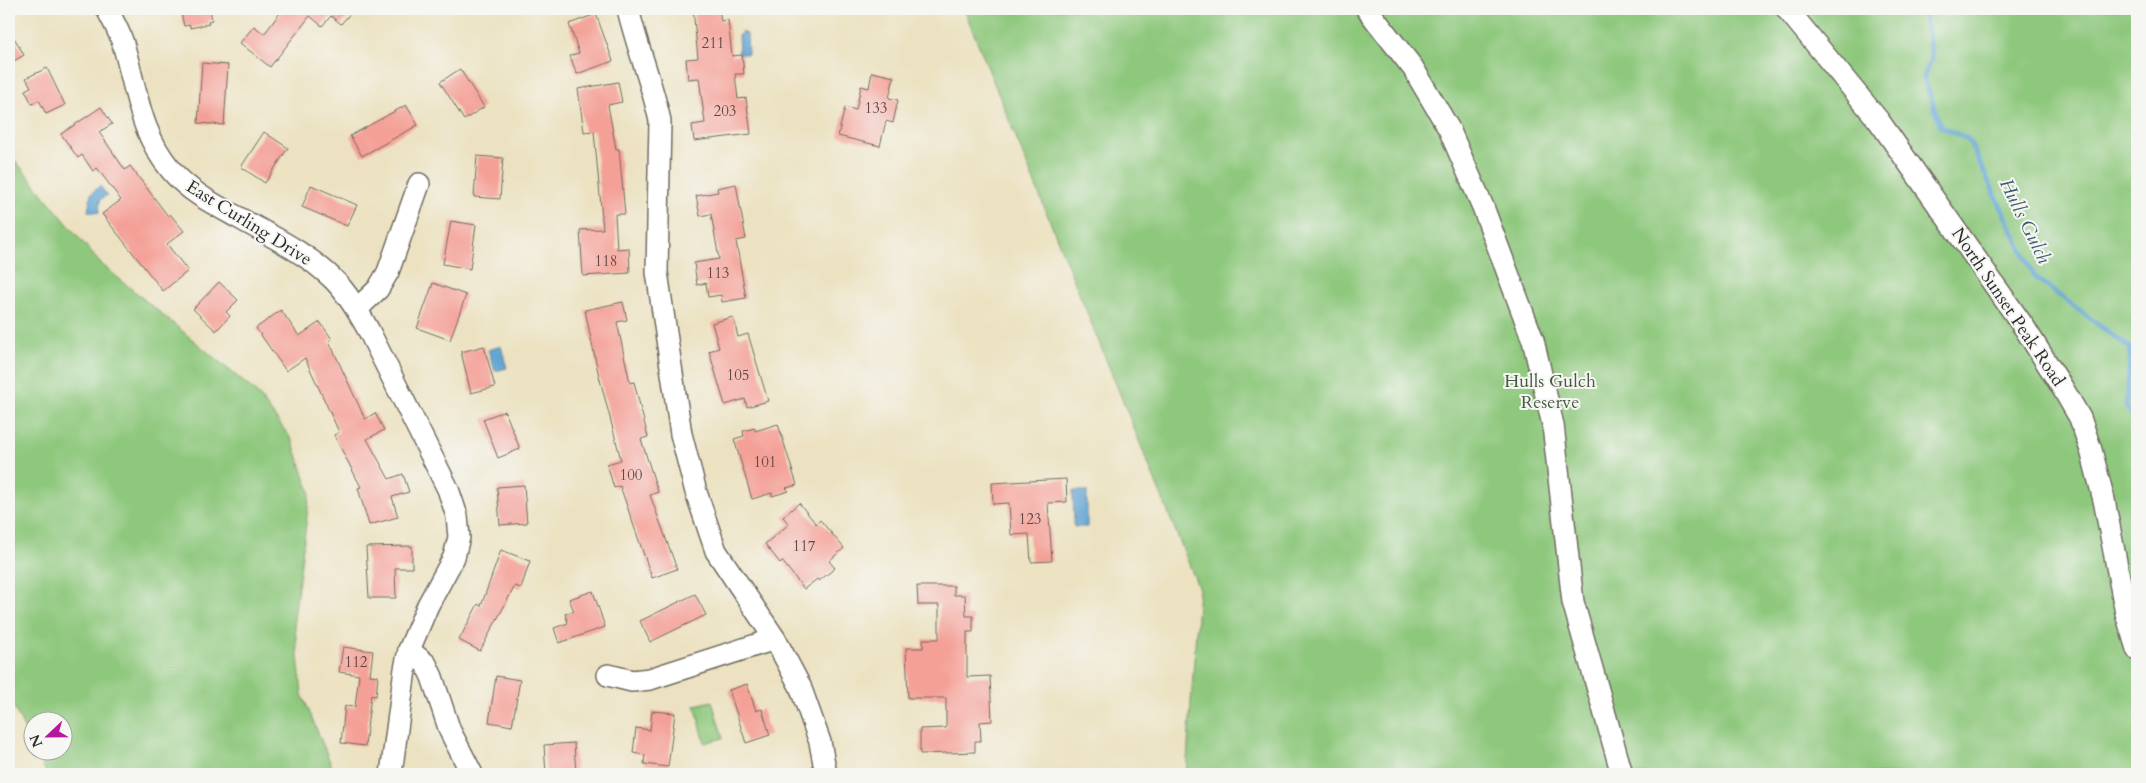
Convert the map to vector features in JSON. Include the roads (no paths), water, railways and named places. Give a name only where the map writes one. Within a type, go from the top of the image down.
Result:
[{"type":"street","name":"East Curling Drive","points":[[107,9],[124,45],[144,125],[154,147],[172,171],[207,200],[294,248],[333,278],[357,309],[448,489],[457,516],[459,537],[454,557],[428,605],[409,650]]},
{"type":"street","points":[[628,9],[660,121],[658,272],[681,434],[696,492],[716,551],[775,639],[800,686],[820,742],[826,774]]},
{"type":"street","points":[[1367,9],[1413,68],[1449,129],[1484,207],[1533,340],[1553,425],[1573,602],[1622,774]]},
{"type":"street","name":"North Sunset Peak Road","points":[[1787,9],[1879,121],[2024,327],[2080,418],[2091,450],[2104,500],[2126,614],[2137,649]]},
{"type":"street","points":[[357,309],[378,289],[388,272],[419,184]]},
{"type":"street","points":[[608,676],[632,681],[650,679],[775,639]]},
{"type":"street","points":[[391,774],[409,650]]},
{"type":"street","points":[[409,650],[426,664],[432,676],[450,731],[472,774]]},
{"type":"street","points":[[1604,710],[1607,774]]},
{"type":"water","points":[[741,32],[747,34],[748,54],[739,54],[738,35],[741,35]]},
{"type":"water","points":[[100,186],[107,195],[100,200],[99,213],[88,211],[91,194]]},
{"type":"water","points":[[501,346],[507,368],[495,371],[488,350]]},
{"type":"water","points":[[1073,491],[1087,491],[1087,527],[1074,527]]},
{"type":"waterway","name":"Hulls Gulch","points":[[1924,9],[1932,58],[1924,78],[1941,127],[1968,139],[2035,277],[2131,349],[2126,406],[2137,421]]},
{"type":"park label","name":"Hulls Gulch Reserve","points":[[1550,391]]}]
